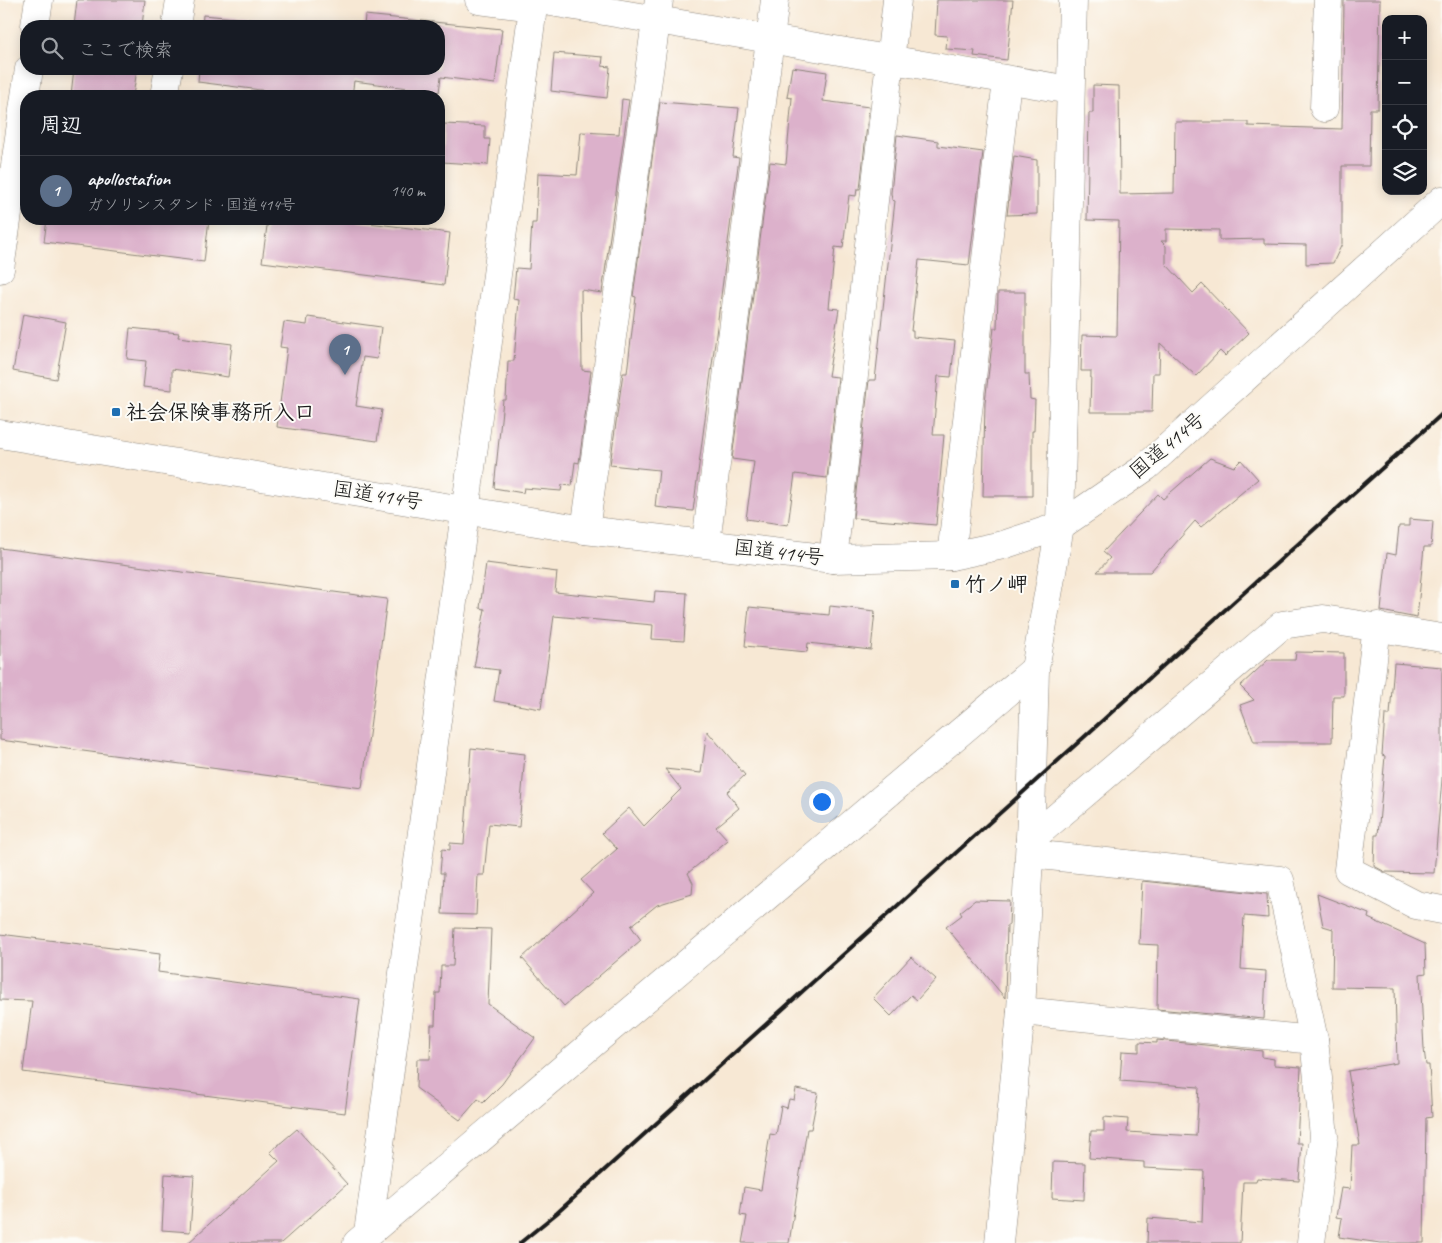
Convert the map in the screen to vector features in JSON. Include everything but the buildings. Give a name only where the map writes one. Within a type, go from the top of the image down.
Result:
[{"type":"main road","points":[[36,20],[39,0]]},
{"type":"main road","points":[[177,20],[180,0]]},
{"type":"main road","points":[[479,0],[658,11],[771,38],[891,61],[1070,90]]},
{"type":"main road","points":[[706,543],[775,0]]},
{"type":"main road","points":[[833,559],[897,0]]},
{"type":"main road","points":[[999,1243],[1021,1010],[1030,847],[1035,669],[1060,526],[1073,0]]},
{"type":"main road","points":[[1324,108],[1328,0]]},
{"type":"main road","points":[[362,1238],[466,509],[535,2]]},
{"type":"main road","points":[[586,530],[658,11]]},
{"type":"main road","points":[[27,90],[28,75]]},
{"type":"main road","points":[[165,90],[168,75]]},
{"type":"main road","points":[[951,556],[1007,81]]},
{"type":"main road","points":[[0,269],[20,153]]},
{"type":"main road","name":"国道414号","points":[[0,434],[586,530],[833,559],[951,556],[1003,545],[1060,526],[1146,467],[1442,200]]},
{"type":"main road","points":[[1030,847],[1282,624],[1323,618],[1442,638]]},
{"type":"main road","points":[[1377,626],[1348,870],[1416,905],[1442,910]]},
{"type":"main road","points":[[362,1238],[1035,669]]},
{"type":"main road","points":[[1030,847],[1280,880],[1314,1040],[1324,1136],[1311,1243]]},
{"type":"main road","points":[[1021,1010],[1314,1040]]},
{"type":"railway","points":[[520,1243],[557,1213],[1442,414]]},
{"type":"place","name":"apollostation","points":[[345,375]]},
{"type":"place","name":"社会保険事務所入口","points":[[116,412]]},
{"type":"place","name":"竹ノ岬","points":[[955,584]]}]
